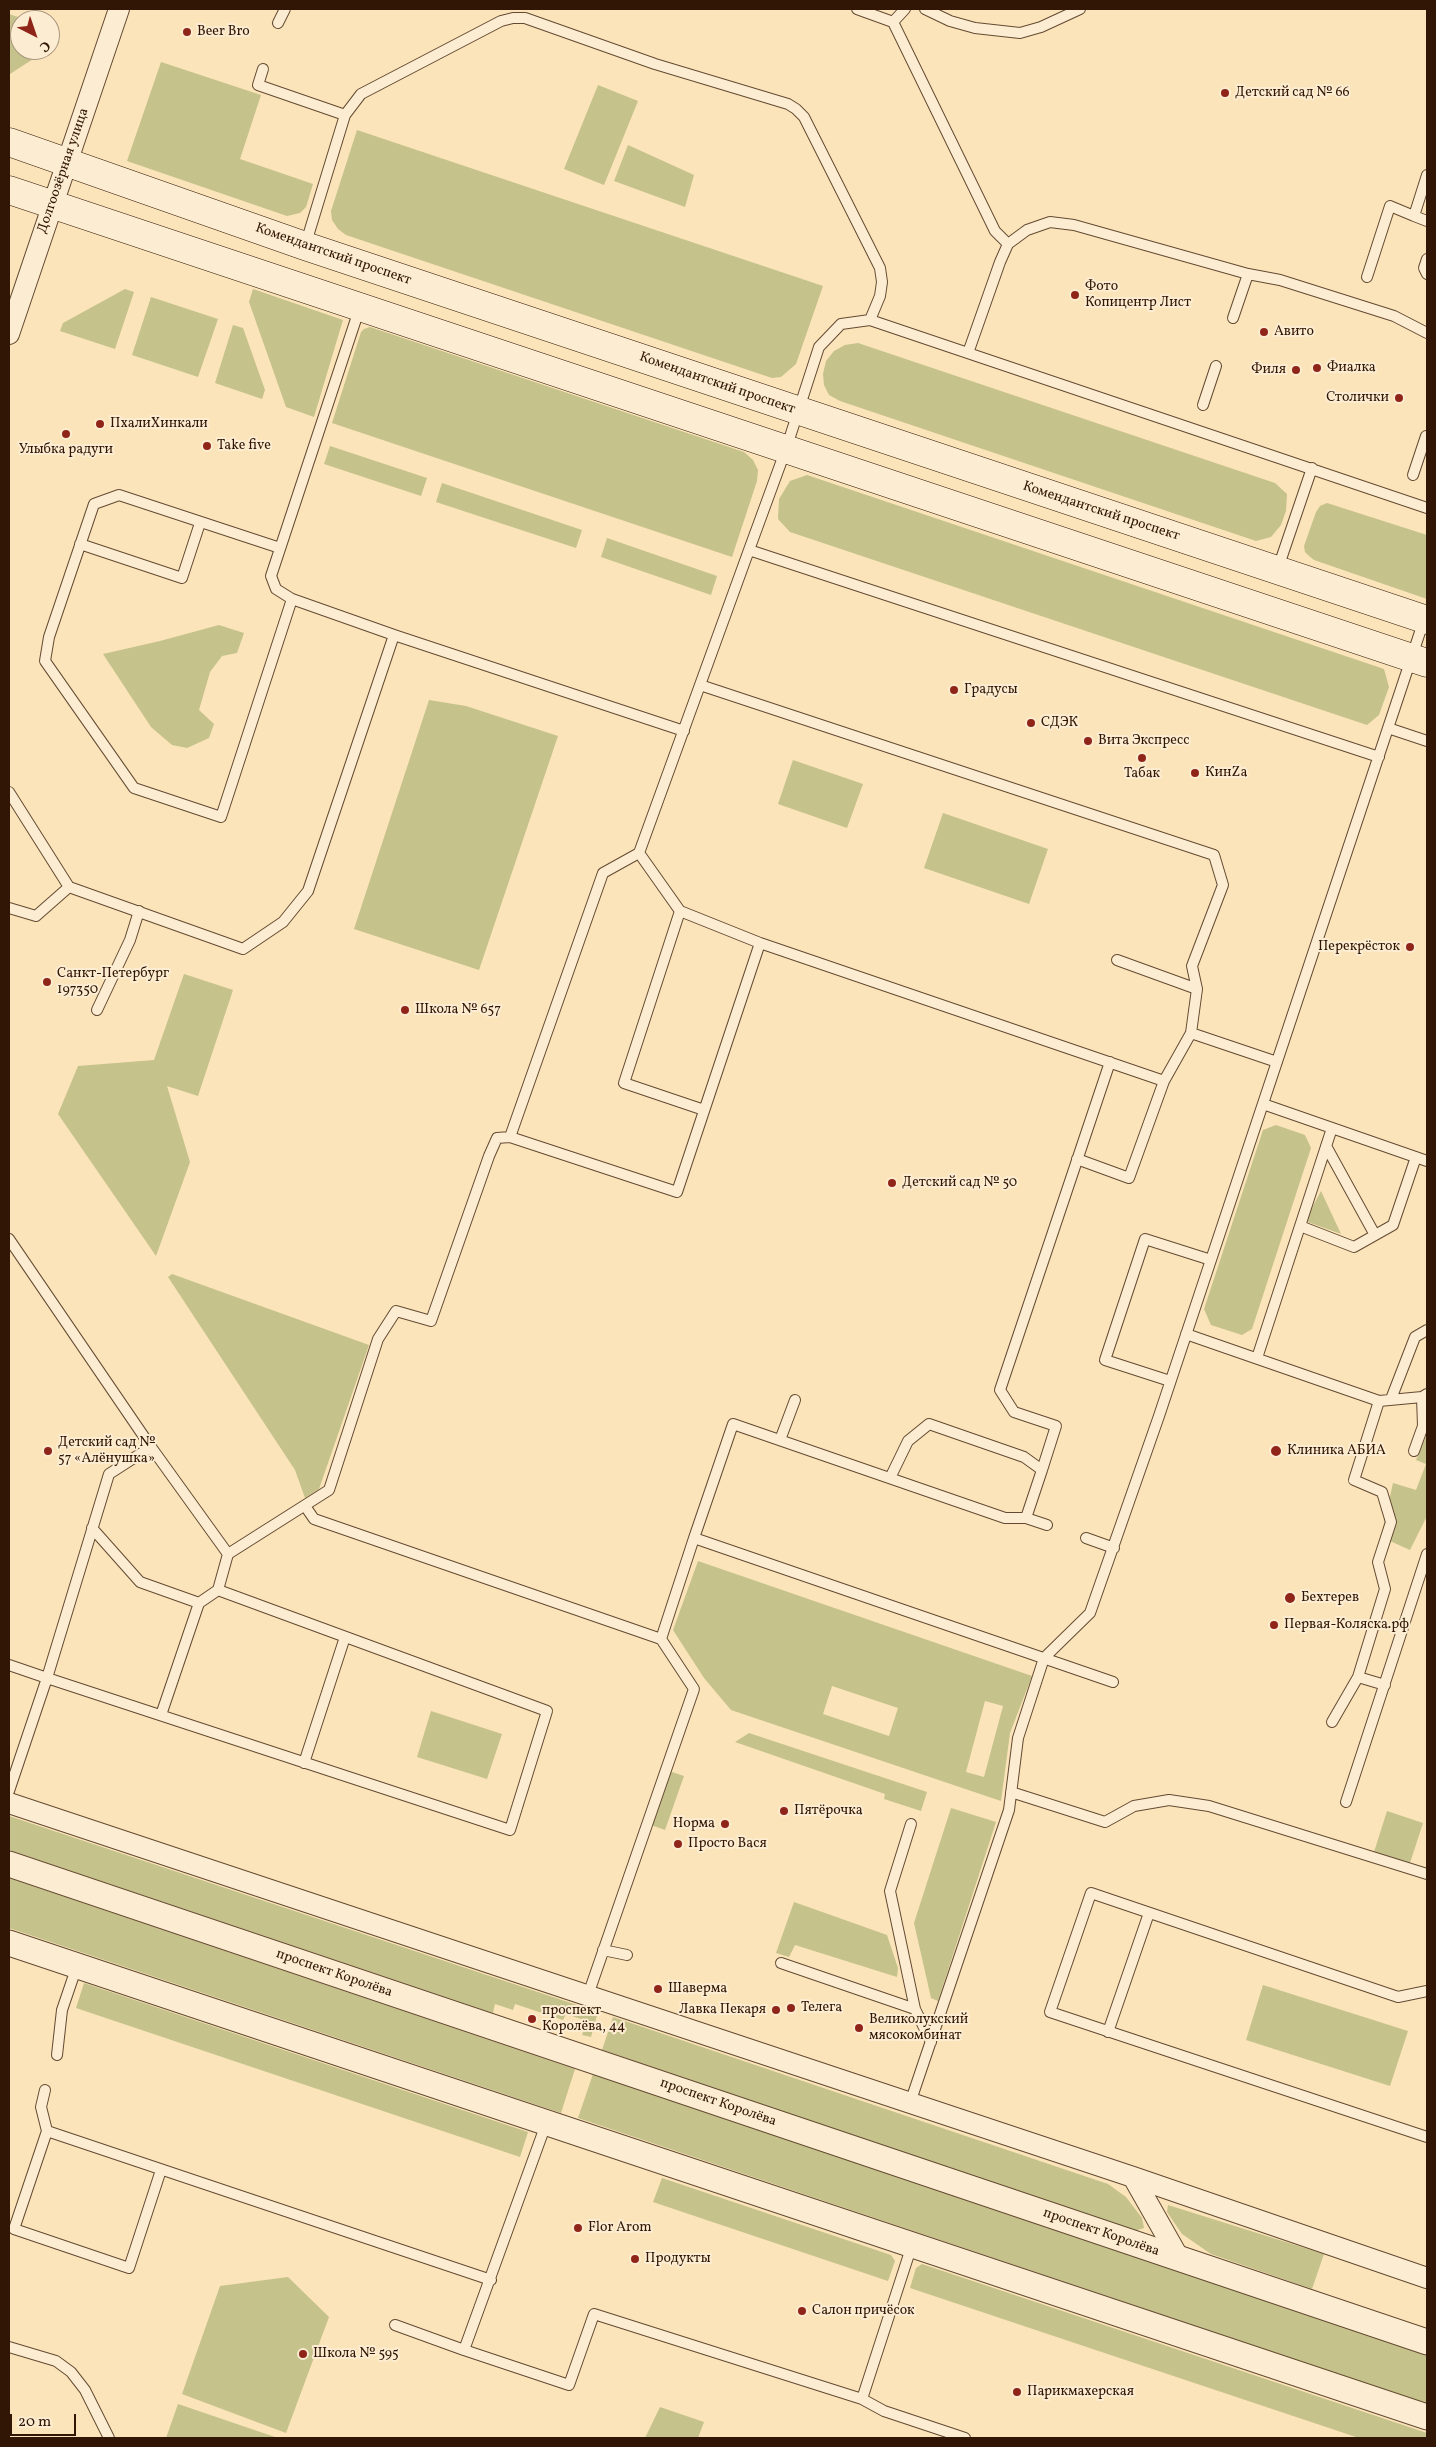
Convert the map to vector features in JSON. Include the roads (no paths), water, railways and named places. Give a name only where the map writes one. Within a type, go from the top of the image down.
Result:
[{"type":"main road","name":"Комендантский проспект","points":[[9,142],[305,246],[1426,620]]},
{"type":"main road","points":[[9,190],[1420,660]]},
{"type":"street","name":"Долгоозёрная улица","points":[[9,334],[118,9]]},
{"type":"street","points":[[9,1803],[1133,2177],[1427,2278]]},
{"type":"street","name":"проспект Королёва","points":[[9,1864],[1427,2342]]},
{"type":"street","points":[[9,1943],[1427,2417]]},
{"type":"street","points":[[1133,2177],[1180,2260]]},
{"type":"lane","points":[[278,23],[285,9]]},
{"type":"lane","points":[[857,9],[892,22],[995,230],[1008,244]]},
{"type":"lane","points":[[892,22],[906,9]]},
{"type":"lane","points":[[924,9],[950,21],[975,28],[1020,33],[1041,27],[1080,9]]},
{"type":"lane","points":[[305,246],[344,115],[361,94],[501,21],[525,18],[655,64],[788,104],[804,117],[880,268],[882,282],[880,296],[870,320]]},
{"type":"lane","points":[[263,69],[258,85],[344,115]]},
{"type":"lane","points":[[1414,216],[1427,175]]},
{"type":"lane","points":[[1367,276],[1390,206],[1427,221]]},
{"type":"lane","points":[[968,353],[1008,244],[1026,230],[1050,222],[1074,225],[1248,274],[1280,280],[1394,316],[1427,333]]},
{"type":"lane","points":[[1427,258],[1424,268],[1427,274]]},
{"type":"lane","points":[[1232,318],[1248,274]]},
{"type":"lane","points":[[361,306],[280,548],[272,576],[276,589],[292,599],[394,635],[684,730]]},
{"type":"lane","points":[[510,1137],[603,872],[639,853],[786,449],[819,347],[841,324],[870,320],[1427,508]]},
{"type":"lane","points":[[1203,405],[1216,366]]},
{"type":"lane","points":[[1413,475],[1426,436]]},
{"type":"lane","points":[[1277,570],[1312,468]]},
{"type":"lane","points":[[280,548],[200,523],[119,494],[94,504],[49,638],[45,661],[134,788],[221,817],[292,599]]},
{"type":"lane","points":[[80,544],[182,578],[200,523]]},
{"type":"lane","points":[[749,550],[1379,756]]},
{"type":"lane","points":[[910,2103],[1009,1810],[1018,1738],[1044,1658],[1090,1612],[1114,1548],[1388,728],[1420,660],[1426,620]]},
{"type":"lane","points":[[9,792],[69,887],[243,949],[283,922],[308,891],[394,635]]},
{"type":"lane","points":[[700,685],[1214,855],[1223,885],[1192,966],[1197,989],[1192,1033],[1164,1080],[1129,1178],[1077,1159]]},
{"type":"lane","points":[[1388,728],[1427,741]]},
{"type":"lane","points":[[639,853],[680,911],[760,943],[1164,1080]]},
{"type":"lane","points":[[9,908],[36,916],[69,887]]},
{"type":"lane","points":[[97,1010],[130,940],[139,911]]},
{"type":"lane","points":[[680,911],[624,1083],[704,1110]]},
{"type":"lane","points":[[161,1714],[199,1603],[218,1590],[228,1554],[330,1490],[378,1339],[396,1311],[431,1321],[497,1138],[510,1137],[677,1192],[760,943]]},
{"type":"lane","points":[[1116,960],[1197,989]]},
{"type":"lane","points":[[1192,1033],[1277,1062]]},
{"type":"lane","points":[[1026,1518],[1056,1426],[1014,1412],[1000,1390],[1110,1062]]},
{"type":"lane","points":[[1263,1104],[1427,1161]]},
{"type":"lane","points":[[1257,1358],[1332,1128]]},
{"type":"lane","points":[[1326,1146],[1375,1235]]},
{"type":"lane","points":[[1300,1226],[1354,1246],[1393,1225],[1416,1157]]},
{"type":"lane","points":[[9,1239],[151,1447],[228,1554]]},
{"type":"lane","points":[[1170,1381],[1105,1360],[1145,1239],[1211,1260]]},
{"type":"lane","points":[[1391,1400],[1415,1337],[1427,1330]]},
{"type":"lane","points":[[1186,1334],[1236,1356],[1257,1358],[1379,1401],[1425,1395],[1423,1426],[1414,1452]]},
{"type":"lane","points":[[780,1440],[795,1400]]},
{"type":"lane","points":[[1332,1722],[1358,1676],[1385,1589],[1378,1562],[1391,1522],[1382,1492],[1354,1480],[1379,1401]]},
{"type":"lane","points":[[661,1639],[733,1424],[1005,1518],[1026,1518],[1047,1525]]},
{"type":"lane","points":[[890,1478],[908,1441],[929,1424],[1024,1457],[1042,1470]]},
{"type":"lane","points":[[9,1791],[47,1678],[109,1474],[151,1447]]},
{"type":"lane","points":[[305,1506],[314,1519],[661,1639],[694,1689],[588,1995]]},
{"type":"lane","points":[[92,1528],[140,1582],[199,1603]]},
{"type":"lane","points":[[694,1538],[1113,1682]]},
{"type":"lane","points":[[1086,1538],[1114,1548]]},
{"type":"lane","points":[[1346,1802],[1427,1554]]},
{"type":"lane","points":[[9,1665],[510,1830],[547,1711],[218,1590]]},
{"type":"lane","points":[[304,1763],[345,1638]]},
{"type":"lane","points":[[1358,1676],[1384,1685]]},
{"type":"lane","points":[[1011,1792],[1105,1822],[1134,1806],[1168,1800],[1209,1806],[1427,1874]]},
{"type":"lane","points":[[911,1824],[890,1891],[915,2009],[931,2042]]},
{"type":"lane","points":[[1427,1991],[1398,1997],[1091,1893],[1050,2012],[1427,2137]]},
{"type":"lane","points":[[1108,2032],[1149,1913]]},
{"type":"lane","points":[[603,1950],[627,1955]]},
{"type":"lane","points":[[782,1964],[915,2009]]},
{"type":"lane","points":[[57,2055],[62,2010],[77,1966]]},
{"type":"lane","points":[[45,2090],[41,2107],[46,2131],[14,2230],[129,2268],[161,2170]]},
{"type":"lane","points":[[464,2350],[491,2280],[546,2123]]},
{"type":"lane","points":[[46,2131],[491,2280]]},
{"type":"lane","points":[[862,2399],[912,2245]]},
{"type":"lane","points":[[395,2325],[569,2385],[594,2314],[862,2399],[884,2412],[941,2434],[966,2438]]},
{"type":"lane","points":[[9,2347],[56,2361],[71,2372],[85,2390],[109,2438]]},
{"type":"place","name":"Beer Bro","points":[[187,32]]},
{"type":"place","name":"Детский сад № 66","points":[[1225,93]]},
{"type":"place","name":"Фото Копицентр Лист","points":[[1075,295]]},
{"type":"place","name":"Авито","points":[[1264,332]]},
{"type":"place","name":"Фиалка","points":[[1317,368]]},
{"type":"place","name":"Филя","points":[[1296,370]]},
{"type":"place","name":"Столички","points":[[1399,398]]},
{"type":"place","name":"ПхалиХинкали","points":[[100,424]]},
{"type":"place","name":"Улыбка радуги","points":[[66,434]]},
{"type":"place","name":"Take five","points":[[207,446]]},
{"type":"place","name":"Градусы","points":[[954,690]]},
{"type":"place","name":"СДЭК","points":[[1031,723]]},
{"type":"place","name":"Вита Экспресс","points":[[1088,741]]},
{"type":"place","name":"Табак","points":[[1142,758]]},
{"type":"place","name":"КинZa","points":[[1195,773]]},
{"type":"place","name":"Перекрёсток","points":[[1410,947]]},
{"type":"place","name":"Санкт-Петербург 197350","points":[[47,982]]},
{"type":"place","name":"Школа № 657","points":[[405,1010]]},
{"type":"place","name":"Детский сад № 50","points":[[892,1183]]},
{"type":"place","name":"Детский сад № 57 «Алёнушка»","points":[[48,1451]]},
{"type":"place","name":"Клиника АБИА","points":[[1276,1451]]},
{"type":"place","name":"Бехтерев","points":[[1290,1598]]},
{"type":"place","name":"Первая-Коляска.рф","points":[[1274,1625]]},
{"type":"place","name":"Пятёрочка","points":[[784,1811]]},
{"type":"place","name":"Норма","points":[[725,1824]]},
{"type":"place","name":"Просто Вася","points":[[678,1844]]},
{"type":"place","name":"Шаверма","points":[[658,1989]]},
{"type":"place","name":"Телега","points":[[791,2008]]},
{"type":"place","name":"Лавка Пекаря","points":[[776,2010]]},
{"type":"place","name":"проспект Королёва, 44","points":[[532,2019]]},
{"type":"place","name":"Великолукский мясокомбинат","points":[[859,2028]]},
{"type":"place","name":"Flor Arom","points":[[578,2228]]},
{"type":"place","name":"Продукты","points":[[635,2259]]},
{"type":"place","name":"Салон причёсок","points":[[802,2311]]},
{"type":"place","name":"Школа № 595","points":[[303,2354]]},
{"type":"place","name":"Парикмахерская","points":[[1017,2392]]}]
